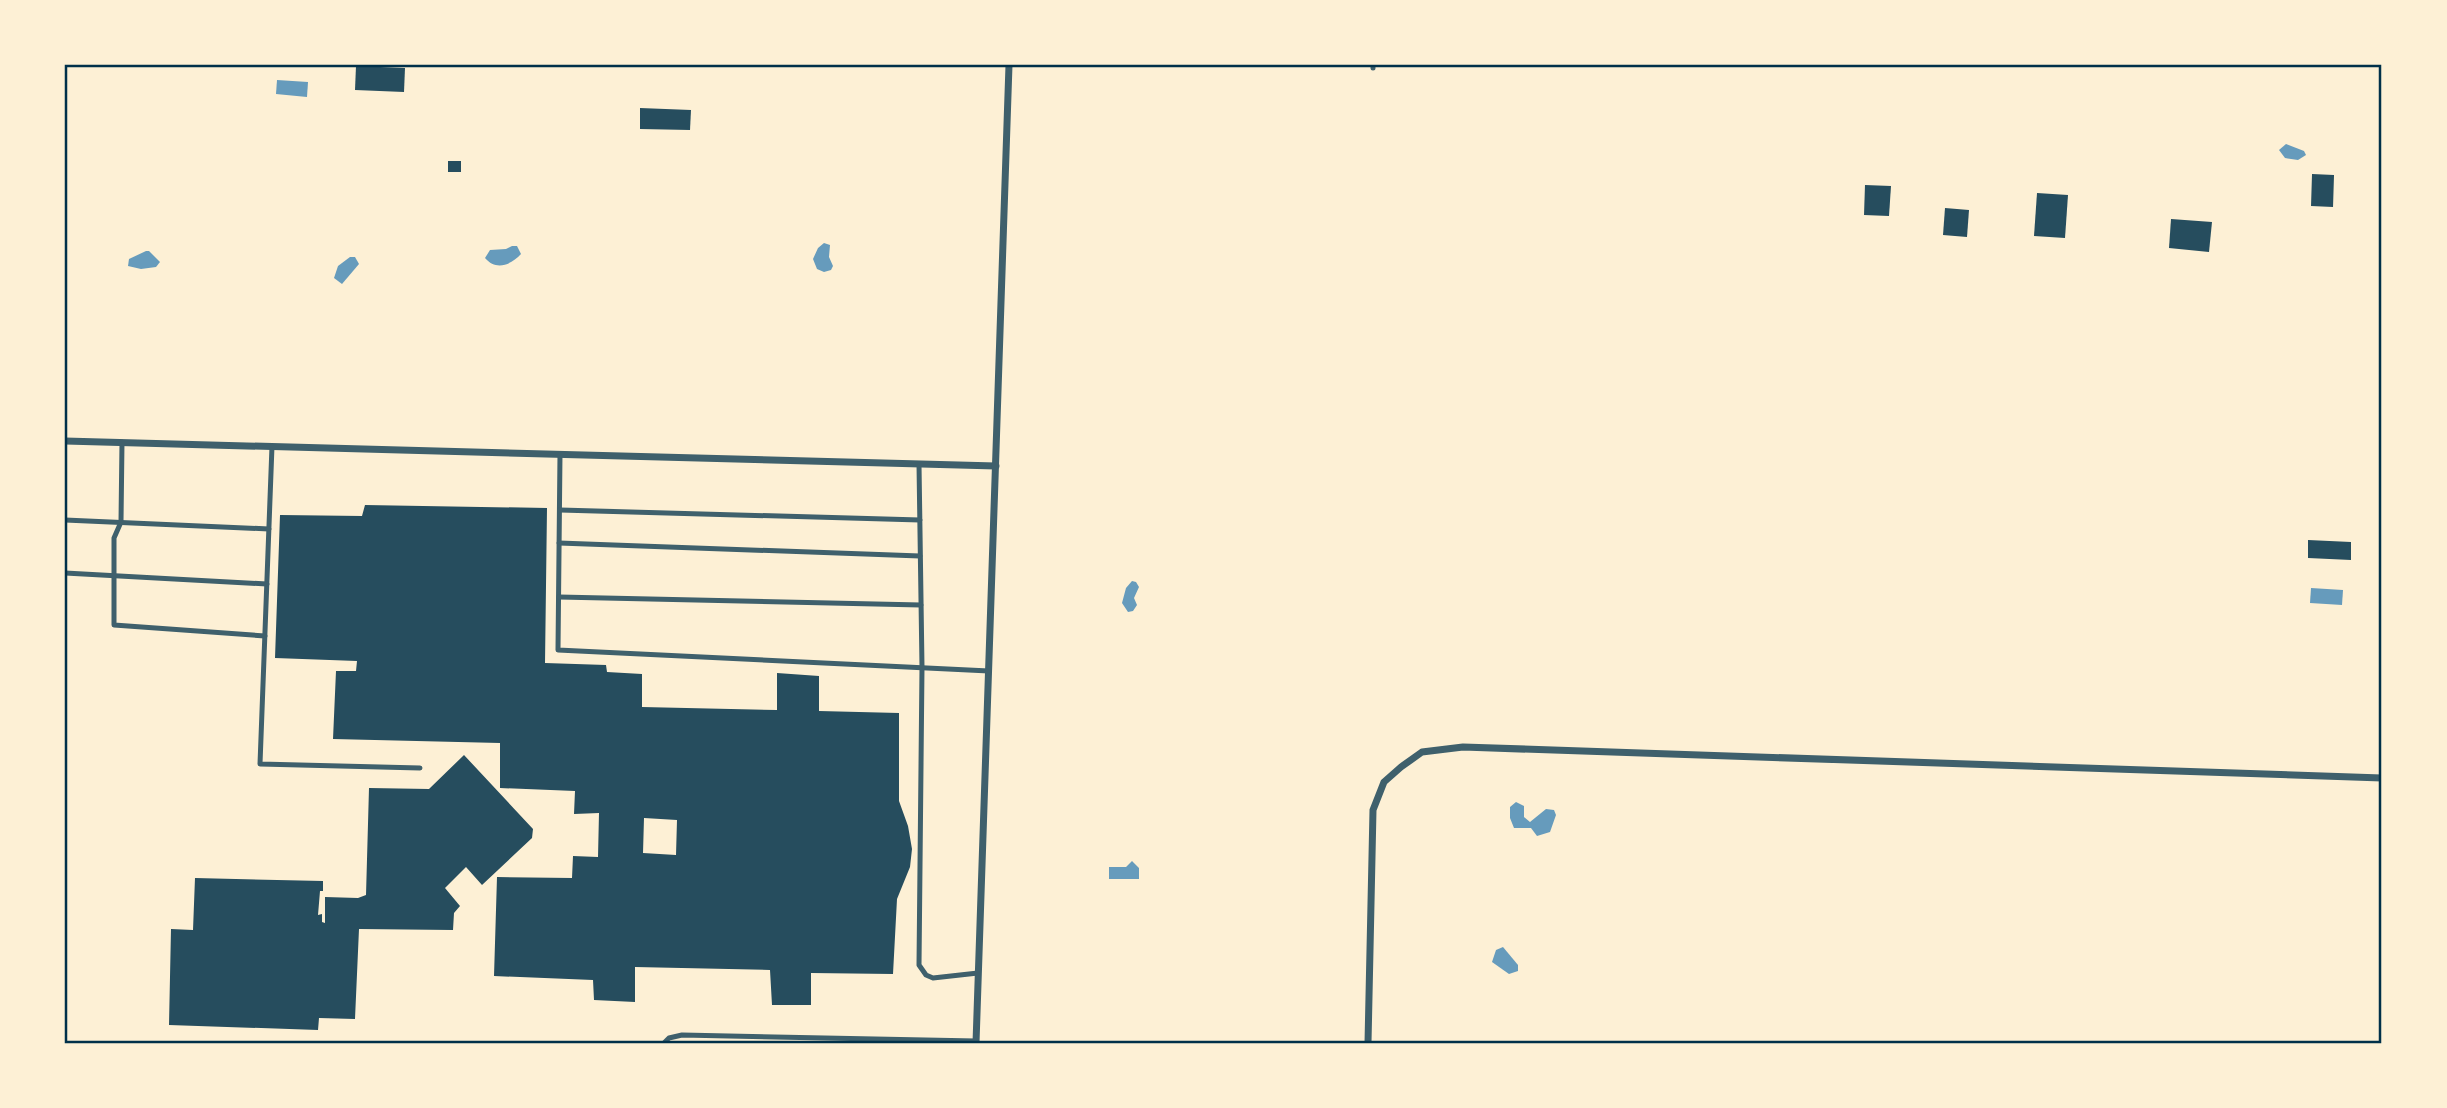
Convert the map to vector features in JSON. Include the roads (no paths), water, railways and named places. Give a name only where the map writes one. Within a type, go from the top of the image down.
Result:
[{"type":"street","points":[[976,1042],[1009,65]]},
{"type":"street","points":[[65,441],[996,467]]},
{"type":"street","points":[[1368,1043],[1373,810],[1384,782],[1422,752],[1462,747],[2382,778]]},
{"type":"lane","points":[[122,442],[121,522],[114,538],[114,625],[265,636]]},
{"type":"lane","points":[[272,446],[260,764],[420,768]]},
{"type":"lane","points":[[560,454],[558,650],[989,671]]},
{"type":"lane","points":[[919,464],[922,667],[919,964],[926,975],[933,978],[978,973]]},
{"type":"lane","points":[[560,510],[920,520]]},
{"type":"lane","points":[[65,520],[269,529]]},
{"type":"lane","points":[[559,542],[920,556]]},
{"type":"lane","points":[[65,573],[267,584]]},
{"type":"lane","points":[[559,597],[921,605]]},
{"type":"lane","points":[[664,1043],[669,1038],[682,1035],[976,1042]]},
{"type":"water","points":[[277,80],[308,82],[307,97],[276,94]]},
{"type":"water","points":[[2286,144],[2304,151],[2306,155],[2298,160],[2285,158],[2279,150]]},
{"type":"water","points":[[824,243],[830,245],[829,257],[833,266],[831,270],[824,272],[817,269],[813,259],[818,248]]},
{"type":"water","points":[[517,246],[521,254],[508,264],[494,264],[485,258],[490,250]]},
{"type":"water","points":[[146,251],[160,262],[156,267],[141,269],[128,266],[129,259]]},
{"type":"water","points":[[350,257],[355,257],[359,264],[342,284],[334,278],[338,266]]},
{"type":"water","points":[[1132,581],[1139,587],[1134,598],[1137,605],[1133,611],[1128,612],[1122,603],[1126,588]]},
{"type":"water","points":[[2311,588],[2343,590],[2342,605],[2310,603]]},
{"type":"water","points":[[1516,802],[1524,806],[1524,817],[1530,822],[1546,809],[1554,810],[1556,815],[1550,832],[1537,836],[1531,828],[1514,828],[1510,807]]},
{"type":"water","points":[[1132,861],[1139,868],[1139,879],[1109,879],[1109,867],[1126,867]]},
{"type":"water","points":[[1503,947],[1518,965],[1518,971],[1509,974],[1492,962],[1496,950]]}]
